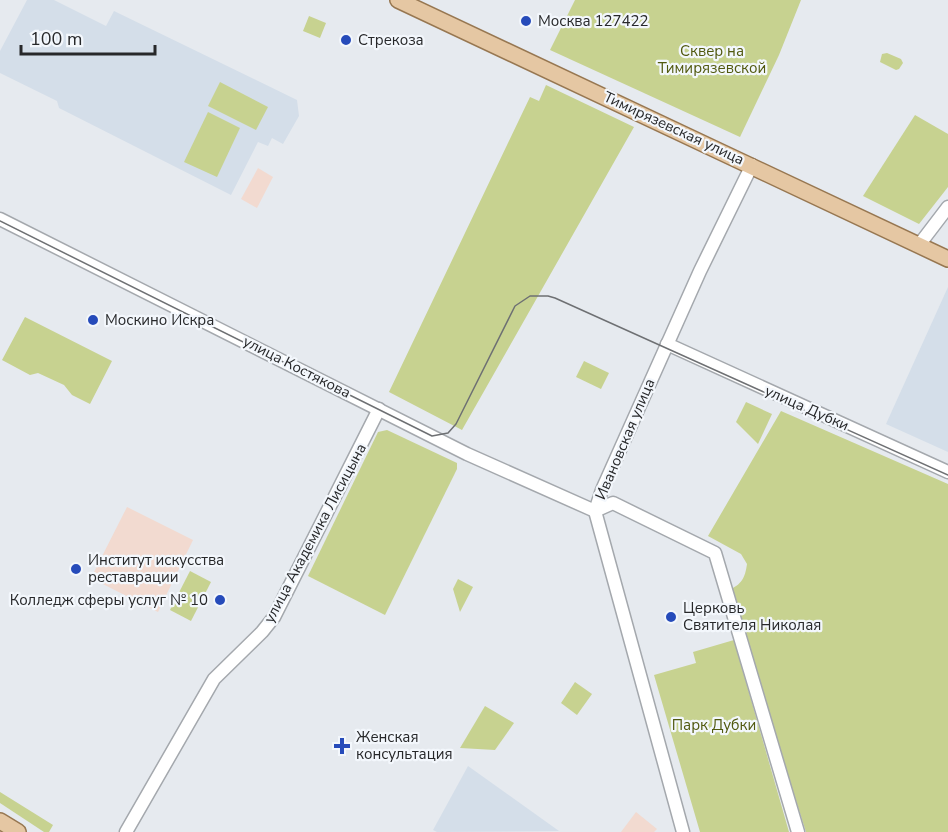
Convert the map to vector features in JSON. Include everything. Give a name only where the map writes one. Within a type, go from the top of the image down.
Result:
[{"type":"main road","name":"Тимирязевская улица","points":[[398,0],[948,259]]},
{"type":"main road","points":[[0,820],[18,832]]},
{"type":"street","name":"Ивановская улица","points":[[683,832],[595,511],[602,490],[667,344],[752,165]]},
{"type":"street","points":[[919,245],[948,207]]},
{"type":"street","name":"улица Костякова","points":[[0,219],[467,454],[595,511]]},
{"type":"street","name":"улица Дубки","points":[[667,344],[948,472]]},
{"type":"street","name":"улица Академика Лисицына","points":[[126,832],[210,684],[274,617],[379,409]]},
{"type":"street","points":[[595,511],[613,503],[715,553],[798,832]]},
{"type":"shaded area","points":[[27,0],[54,0],[106,26],[114,11],[297,100],[299,116],[283,144],[272,138],[268,146],[258,142],[231,195],[59,108],[57,101],[0,73],[0,51]]},
{"type":"shaded area","points":[[258,168],[273,177],[257,208],[241,199]]},
{"type":"shaded area","points":[[948,287],[948,452],[886,424]]},
{"type":"shaded area","points":[[127,507],[193,540],[158,612],[91,578]]},
{"type":"shaded area","points":[[468,766],[559,831],[437,832],[433,830]]},
{"type":"shaded area","points":[[636,812],[657,829],[654,832],[621,832]]},
{"type":"green space","name":"Сквер на Тимирязевской","points":[[575,0],[801,0],[779,55],[740,137],[550,50]]},
{"type":"green space","points":[[309,16],[326,23],[320,38],[303,31]]},
{"type":"green space","points":[[887,53],[901,59],[903,63],[899,69],[896,70],[880,62],[882,54]]},
{"type":"green space","points":[[220,82],[268,107],[256,130],[208,106]]},
{"type":"green space","points":[[546,85],[634,127],[462,430],[389,392],[530,97],[539,101]]},
{"type":"green space","points":[[208,112],[240,128],[217,177],[184,162]]},
{"type":"green space","points":[[915,115],[948,134],[948,187],[919,224],[863,196]]},
{"type":"green space","points":[[25,317],[112,361],[90,404],[72,395],[64,385],[38,373],[30,375],[2,360]]},
{"type":"green space","points":[[584,361],[609,373],[601,389],[576,377]]},
{"type":"green space","points":[[746,402],[772,414],[758,444],[736,422]]},
{"type":"green space","name":"Парк Дубки","points":[[781,411],[948,484],[948,832],[806,832],[729,590],[742,580],[747,564],[741,554],[708,536]]},
{"type":"green space","points":[[387,430],[457,463],[457,469],[385,615],[308,576],[378,432]]},
{"type":"green space","points":[[190,571],[211,582],[191,621],[170,610]]},
{"type":"green space","points":[[458,579],[473,587],[460,612],[453,589]]},
{"type":"green space","name":"Парк Дубки","points":[[734,640],[789,832],[700,832],[654,675],[696,663],[693,652]]},
{"type":"green space","points":[[575,682],[592,694],[577,715],[561,703]]},
{"type":"green space","points":[[485,706],[514,723],[495,750],[460,748]]},
{"type":"green space","points":[[0,792],[53,825],[49,832],[44,832],[0,803]]},
{"type":"tram line","points":[[0,221],[432,436],[448,433],[456,424],[515,306],[530,296],[548,296],[948,475]]},
{"type":"place","name":"Москва 127422","points":[[526,21]]},
{"type":"place","name":"Стрекоза","points":[[346,40]]},
{"type":"place","name":"Москино Искра","points":[[93,320]]},
{"type":"place","name":"Институт искусства реставрации","points":[[76,569]]},
{"type":"place","name":"Колледж сферы услуг № 10","points":[[220,600]]},
{"type":"place","name":"Церковь Святителя Николая","points":[[671,617]]},
{"type":"place","name":"Женская консультация","points":[[342,746]]}]
